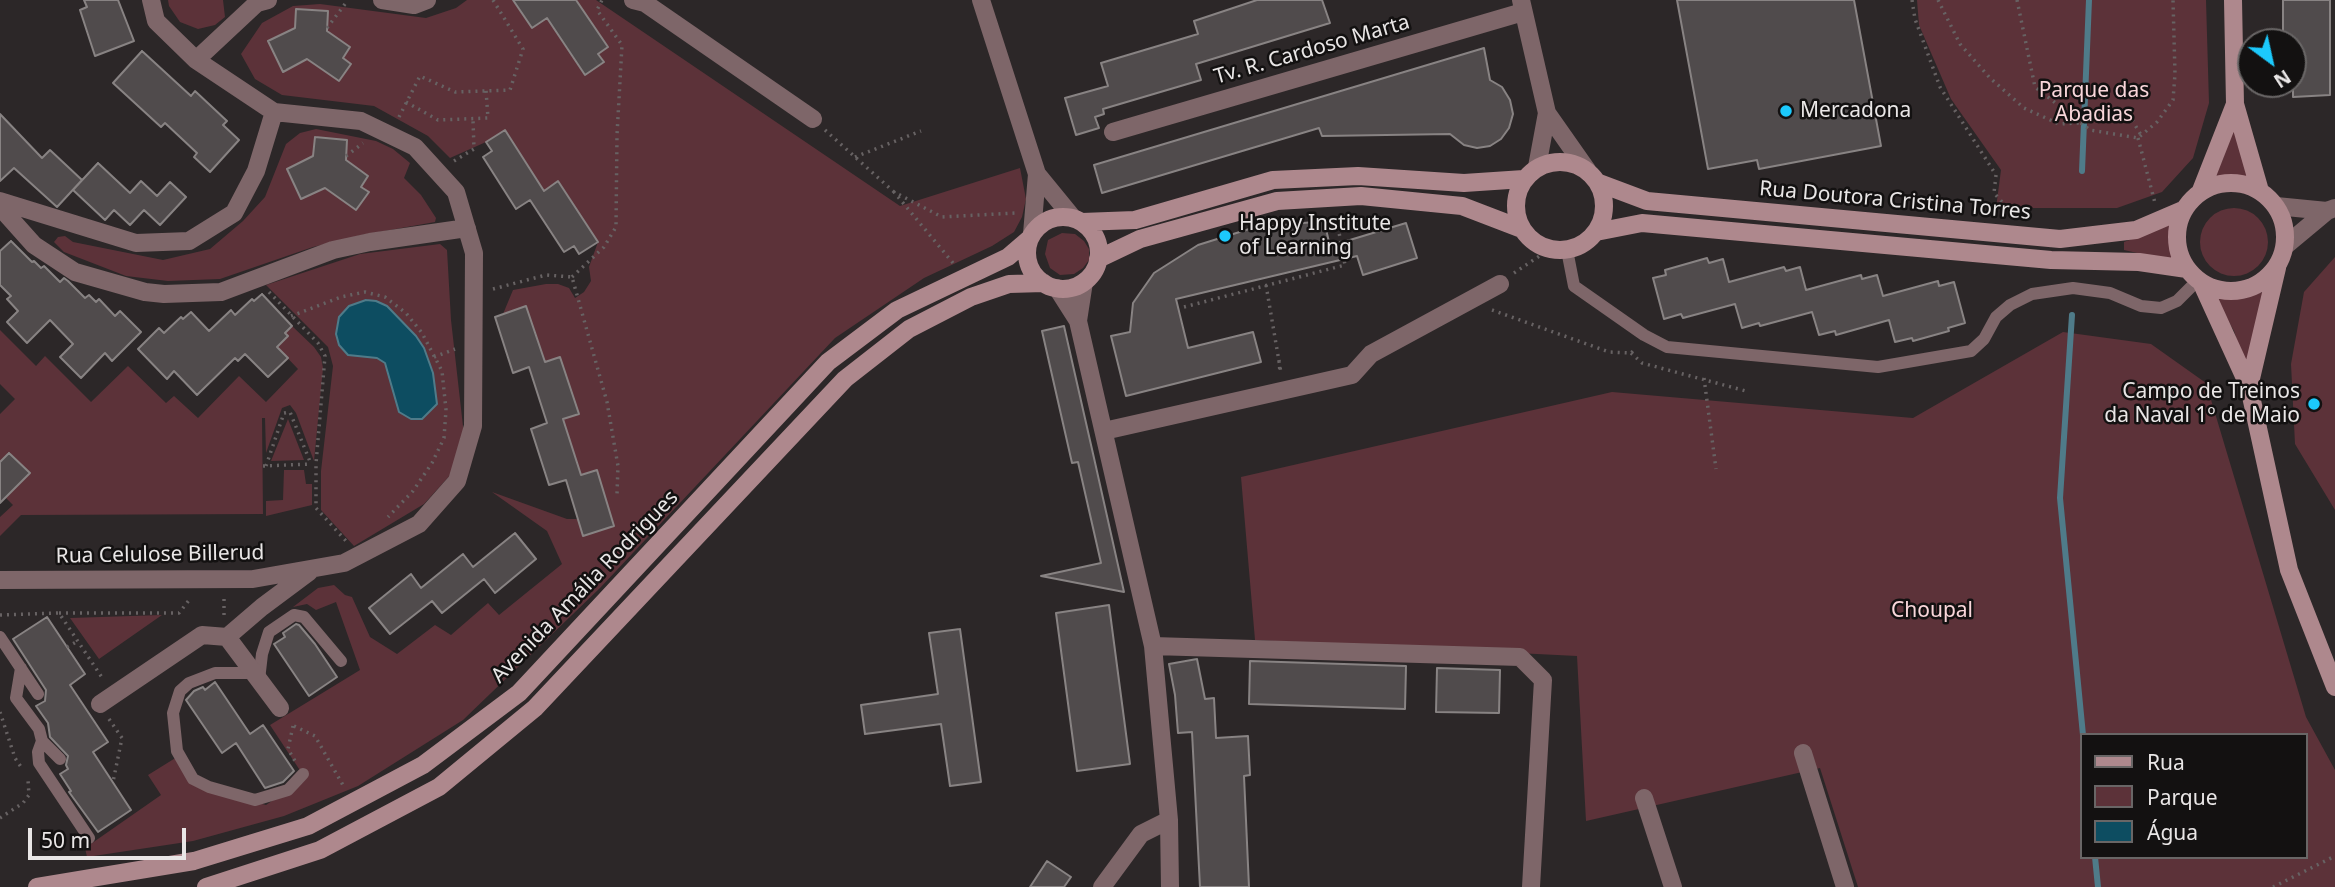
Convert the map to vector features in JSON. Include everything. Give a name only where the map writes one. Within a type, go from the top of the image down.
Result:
[{"type":"main road","points":[[2233,0],[2235,104],[2260,191]]},
{"type":"main road","points":[[2200,193],[2235,104]]},
{"type":"main road","points":[[1050,286],[1030,269],[1029,241],[1049,219],[1061,216],[1077,220],[1135,220],[1273,180],[1358,176],[1464,184],[1531,173],[1554,162],[1571,162],[1593,176],[1605,199],[1604,216],[1596,232],[1583,244],[1558,250],[1534,242],[1522,229],[1516,212],[1517,195],[1531,173]]},
{"type":"main road","name":"Rua Doutora Cristina Torres","points":[[1593,176],[1647,201],[2060,239],[2136,230],[2185,209]]},
{"type":"main road","points":[[2249,387],[2277,266],[2285,246],[2285,225],[2276,206],[2260,191],[2240,184],[2219,184],[2200,193],[2185,209],[2178,229],[2178,250],[2196,277],[2249,387],[2289,570],[2335,687]]},
{"type":"main road","points":[[1098,259],[1140,239],[1278,201],[1333,197],[1361,196],[1462,206],[1522,229]]},
{"type":"main road","points":[[206,887],[320,850],[439,787],[535,708],[845,379],[909,329],[971,297],[1009,284],[1066,289],[1084,282],[1096,267],[1096,238],[1090,229],[1077,220]]},
{"type":"main road","points":[[1596,232],[1642,223],[2051,260],[2139,261],[2196,277],[2222,291],[2244,290],[2263,282],[2277,266]]},
{"type":"main road","name":"Avenida Amália Rodrigues","points":[[37,887],[194,861],[308,826],[423,765],[519,693],[828,362],[897,310],[1008,257],[1029,241]]},
{"type":"street","name":"Rua Celulose Billerud","points":[[0,580],[253,579],[344,563],[419,524],[457,481],[473,426],[474,253],[456,192],[415,146],[361,121],[274,112],[196,60],[156,21],[151,0]]},
{"type":"street","points":[[196,60],[257,3],[268,0]]},
{"type":"street","points":[[382,0],[414,5],[428,0]]},
{"type":"street","points":[[981,0],[1037,174],[1029,241]]},
{"type":"street","points":[[642,1],[813,119]]},
{"type":"street","points":[[1522,6],[1547,114],[1593,176]]},
{"type":"street","name":"Tv. R. Cardoso Marta","points":[[1113,132],[1522,6]]},
{"type":"street","points":[[0,201],[136,243],[189,240],[234,213],[256,171],[274,112]]},
{"type":"street","points":[[1531,173],[1547,114]]},
{"type":"street","points":[[1037,174],[1077,220]]},
{"type":"street","points":[[2276,206],[2331,210]]},
{"type":"street","points":[[0,207],[34,245],[75,272],[113,284],[164,294],[221,292],[333,250],[467,228]]},
{"type":"street","points":[[2285,246],[2331,210]]},
{"type":"street","points":[[1084,282],[1078,321],[1153,646],[1169,820],[1170,887]]},
{"type":"street","points":[[1104,431],[1352,374],[1371,355],[1500,284]]},
{"type":"street","points":[[1050,286],[1078,321]]},
{"type":"street","points":[[100,704],[202,635],[225,629],[262,607],[312,570]]},
{"type":"street","points":[[225,629],[284,713]]},
{"type":"street","points":[[1153,646],[1520,656],[1543,680],[1531,887]]},
{"type":"street","points":[[1803,753],[1845,887]]},
{"type":"street","points":[[1644,798],[1674,887]]},
{"type":"street","points":[[1102,887],[1140,834],[1169,820]]},
{"type":"lane","points":[[1558,250],[1574,286],[1644,335],[1667,347],[1878,367],[1970,351],[1984,339],[1996,317],[2010,305],[2032,294],[2073,288],[2110,293],[2141,306],[2161,308],[2178,301],[2196,277]]},
{"type":"lane","points":[[303,774],[288,790],[255,800],[209,787],[193,779],[177,751],[173,713],[180,691],[189,683],[215,673],[256,676],[269,632],[294,615],[304,617],[341,661]]},
{"type":"lane","points":[[0,637],[38,694]]},
{"type":"lane","points":[[21,668],[16,698],[39,729],[39,763],[89,838]]},
{"type":"lane","points":[[41,741],[60,760]]},
{"type":"path","points":[[327,28],[348,0]]},
{"type":"path","points":[[392,135],[421,76],[455,92],[510,90],[523,50],[493,0]]},
{"type":"path","points":[[474,294],[546,275],[572,277],[604,247],[616,227],[622,45],[597,10],[602,0]]},
{"type":"path","points":[[1912,0],[1915,19],[1940,87],[1996,176],[1994,193],[2012,213]]},
{"type":"path","points":[[1938,0],[1960,44],[1990,78],[2024,108],[2059,124],[2081,123]]},
{"type":"path","points":[[2018,0],[2035,87],[2090,130],[2139,136],[2157,122],[2173,100],[2174,0]]},
{"type":"path","points":[[406,102],[438,120],[473,120],[488,117],[486,90]]},
{"type":"path","points":[[2125,108],[2139,136],[2160,220]]},
{"type":"path","points":[[813,119],[894,192],[954,265],[961,280]]},
{"type":"path","points":[[437,171],[474,149],[473,120]]},
{"type":"path","points":[[855,157],[921,131]]},
{"type":"path","points":[[894,192],[942,217],[1025,212],[1034,208]]},
{"type":"path","points":[[1184,307],[1345,265],[1333,197]]},
{"type":"path","points":[[1500,284],[1558,250]]},
{"type":"path","points":[[572,277],[607,402],[618,466],[617,494]]},
{"type":"path","points":[[256,279],[318,344],[325,356],[314,464],[316,508],[350,545],[343,549]]},
{"type":"path","points":[[1266,285],[1283,383],[1281,391]]},
{"type":"path","points":[[291,316],[341,297],[365,292],[385,297],[406,313],[422,333],[442,371],[446,410],[444,438],[432,463],[413,491],[379,525]]},
{"type":"path","points":[[1467,302],[1609,352],[1631,353],[1642,362],[1746,391]]},
{"type":"path","points":[[1631,353],[1644,335]]},
{"type":"path","points":[[434,357],[460,347]]},
{"type":"path","points":[[1704,378],[1716,470]]},
{"type":"path","points":[[289,412],[314,464],[264,466],[284,413],[289,412]]},
{"type":"path","points":[[212,597],[224,596],[225,629]]},
{"type":"path","points":[[0,615],[179,613],[190,599],[201,598]]},
{"type":"path","points":[[59,613],[94,666]]},
{"type":"path","points":[[67,647],[78,641]]},
{"type":"path","points":[[0,712],[15,758],[30,784],[29,795],[23,803],[0,818]]},
{"type":"path","points":[[284,713],[294,726],[315,736],[353,802]]},
{"type":"path","points":[[113,782],[122,738],[114,726]]},
{"type":"path","points":[[294,726],[288,749],[303,774]]},
{"type":"path","points":[[2273,887],[2335,856]]},
{"type":"green space","points":[[168,0],[223,0],[225,17],[215,25],[198,29],[180,22]]},
{"type":"green space","points":[[467,0],[596,0],[900,206],[1020,168],[1026,199],[1022,217],[1014,232],[992,246],[924,278],[835,338],[600,588],[463,720],[358,786],[284,816],[193,841],[87,857],[85,848],[161,795],[148,775],[177,757],[207,789],[266,805],[305,778],[270,725],[360,670],[336,602],[316,610],[307,604],[293,607],[318,588],[334,585],[345,595],[352,597],[370,637],[397,654],[435,625],[451,635],[488,603],[499,615],[562,564],[547,531],[492,492],[567,519],[578,519],[584,536],[614,526],[597,470],[581,475],[563,419],[578,413],[560,357],[545,362],[526,306],[503,314],[513,290],[558,284],[569,288],[575,298],[584,292],[591,281],[589,267],[598,242],[559,182],[544,191],[505,130],[450,158],[428,136],[374,106],[282,95],[255,79],[241,54],[262,23],[293,6],[320,4],[426,18],[456,8]]},
{"type":"green space","name":"Parque das Abadias","points":[[1917,0],[2206,0],[2209,103],[2193,158],[2162,192],[2117,208],[1996,208],[2001,170],[1951,99],[1919,25]]},
{"type":"green space","points":[[2233,122],[2250,182],[2229,179],[2209,186],[2223,159]]},
{"type":"green space","points":[[316,129],[376,141],[393,149],[410,163],[404,178],[421,195],[436,218],[435,222],[313,247],[220,279],[168,281],[126,276],[64,252],[54,242],[58,237],[65,236],[73,242],[163,260],[210,249],[243,221],[265,197],[286,144],[300,133]]},
{"type":"green space","points":[[2234,208],[2247,211],[2258,218],[2265,229],[2268,242],[2265,255],[2258,266],[2247,273],[2234,276],[2221,273],[2210,266],[2203,255],[2200,242],[2203,229],[2210,218],[2221,211]]},
{"type":"green space","points":[[2174,223],[2172,236],[2177,262],[2124,250],[2124,242]]},
{"type":"green space","points":[[1062,233],[1075,234],[1089,249],[1089,260],[1074,274],[1060,275],[1050,268],[1045,254],[1048,240]]},
{"type":"green space","points":[[440,244],[447,250],[451,320],[464,435],[453,472],[424,504],[354,546],[321,510],[321,471],[333,366],[328,347],[266,285],[360,254]]},
{"type":"green space","name":"Campo de Treinos da Naval 1º de Maio","points":[[2335,257],[2335,510],[2295,444],[2291,364],[2304,292]]},
{"type":"green space","points":[[2265,291],[2247,373],[2234,331],[2214,296],[2241,299]]},
{"type":"green space","points":[[292,326],[314,347],[321,357],[323,368],[314,461],[296,413],[290,405],[282,408],[266,453],[265,418],[262,418],[263,514],[21,515],[0,536],[0,517],[13,505],[5,497],[30,473],[10,453],[0,462],[0,414],[15,399],[0,384],[0,330],[36,366],[45,356],[91,402],[128,366],[166,403],[174,396],[198,418],[239,376],[266,402],[298,369],[277,347],[288,336],[285,333]]},
{"type":"green space","name":"Choupal","points":[[2063,332],[2151,344],[2206,383],[2306,717],[2335,770],[2335,887],[1858,887],[1820,768],[1586,821],[1577,656],[1255,640],[1241,477],[1612,392],[1913,418]]},
{"type":"green space","points":[[288,419],[304,460],[271,461]]},
{"type":"green space","points":[[284,470],[304,470],[306,484],[312,484],[312,505],[266,516],[266,501],[283,500]]},
{"type":"green space","points":[[162,615],[99,659],[70,618]]},
{"type":"water","points":[[366,300],[387,306],[424,348],[433,373],[437,404],[422,419],[411,419],[399,412],[385,363],[377,358],[348,355],[339,345],[336,334],[339,317],[349,306]]},
{"type":"building","points":[[84,0],[118,0],[134,41],[95,56],[80,10],[87,7]]},
{"type":"building","points":[[513,0],[576,0],[608,47],[598,54],[604,62],[585,75],[547,18],[532,28]]},
{"type":"building","points":[[1257,0],[1322,0],[1330,23],[1196,64],[1201,80],[1103,109],[1104,114],[1095,117],[1099,128],[1076,135],[1065,98],[1108,86],[1101,63],[1198,34],[1194,21]]},
{"type":"building","name":"Mercadona","points":[[1677,0],[1854,0],[1881,146],[1759,169],[1757,160],[1708,169]]},
{"type":"building","points":[[2283,0],[2330,0],[2330,95],[2307,96],[2307,28],[2283,28]]},
{"type":"building","points":[[296,9],[328,11],[327,31],[350,47],[343,58],[351,64],[339,81],[307,59],[283,72],[268,41],[295,28]]},
{"type":"building","points":[[1484,48],[1490,80],[1502,87],[1510,100],[1513,114],[1509,128],[1501,139],[1490,146],[1477,148],[1464,145],[1450,134],[1322,136],[1319,128],[1102,193],[1094,165]]},
{"type":"building","points":[[142,51],[191,96],[195,91],[227,121],[223,125],[239,140],[210,172],[194,157],[197,153],[165,123],[161,127],[113,83]]},
{"type":"building","points":[[0,114],[42,158],[50,150],[82,180],[57,207],[14,168],[0,181]]},
{"type":"building","points":[[505,130],[544,191],[558,181],[598,242],[579,254],[574,246],[564,252],[530,200],[516,209],[483,157],[492,151],[486,142]]},
{"type":"building","points":[[315,137],[347,140],[346,160],[368,176],[361,187],[369,192],[356,210],[325,188],[301,199],[287,169],[313,156]]},
{"type":"building","points":[[98,163],[130,193],[141,181],[157,196],[170,182],[186,197],[160,225],[144,210],[130,225],[114,210],[105,220],[73,190]]},
{"type":"building","points":[[1324,221],[1330,246],[1406,223],[1417,258],[1363,275],[1357,256],[1176,299],[1188,348],[1253,332],[1261,362],[1126,396],[1111,336],[1130,332],[1133,303],[1154,273],[1198,245],[1262,225]]},
{"type":"building","points":[[11,241],[32,262],[41,268],[44,266],[60,282],[64,278],[85,298],[89,295],[96,302],[99,299],[115,316],[120,311],[141,332],[112,361],[105,353],[81,378],[60,357],[73,344],[50,320],[27,343],[7,322],[18,311],[7,299],[11,296],[0,285],[0,251]]},
{"type":"building","points":[[1707,258],[1709,263],[1723,259],[1729,282],[1784,267],[1786,271],[1800,267],[1806,290],[1861,275],[1862,279],[1877,275],[1883,296],[1938,281],[1939,286],[1954,282],[1965,323],[1948,328],[1949,331],[1913,341],[1912,338],[1895,342],[1889,320],[1836,335],[1835,331],[1819,335],[1812,312],[1742,328],[1735,304],[1683,318],[1681,314],[1664,319],[1653,278],[1666,275],[1665,270]]},
{"type":"building","points":[[262,294],[292,326],[285,333],[288,336],[277,347],[288,358],[268,377],[245,354],[238,361],[235,358],[197,395],[174,371],[167,379],[138,349],[159,328],[164,333],[181,317],[183,319],[191,312],[209,331],[231,310],[235,315],[252,299],[254,301]]},
{"type":"building","points":[[526,306],[545,362],[560,357],[579,414],[563,419],[581,475],[597,470],[614,526],[583,536],[566,480],[549,485],[531,429],[547,423],[529,367],[513,373],[495,317]]},
{"type":"building","points":[[1064,326],[1124,592],[1041,576],[1101,563],[1078,462],[1072,463],[1042,331]]},
{"type":"building","points":[[9,453],[30,473],[0,503],[0,462]]},
{"type":"building","points":[[515,533],[536,559],[495,593],[484,579],[442,613],[432,601],[390,634],[369,608],[411,574],[421,588],[463,554],[473,567]]},
{"type":"building","points":[[1109,605],[1130,764],[1077,771],[1056,613]]},
{"type":"building","points":[[47,617],[85,674],[70,685],[108,742],[93,752],[131,810],[98,832],[69,792],[71,791],[60,774],[68,769],[68,756],[50,737],[48,723],[36,706],[45,701],[46,690],[13,639]]},
{"type":"building","points":[[296,624],[315,644],[337,677],[309,696],[274,644],[285,637],[283,633]]},
{"type":"building","points":[[960,629],[981,782],[950,786],[941,724],[865,734],[861,705],[938,694],[929,633]]},
{"type":"building","points":[[1197,659],[1205,699],[1214,698],[1216,738],[1248,736],[1250,775],[1244,776],[1249,887],[1200,887],[1192,732],[1178,733],[1169,664]]},
{"type":"building","points":[[1250,661],[1406,666],[1405,709],[1249,704]]},
{"type":"building","points":[[1437,668],[1500,670],[1499,713],[1436,712]]},
{"type":"building","points":[[215,682],[250,734],[263,725],[294,771],[283,782],[265,788],[236,743],[222,753],[186,700],[194,691],[203,687],[205,690]]},
{"type":"building","points":[[1047,861],[1071,877],[1064,887],[1030,887]]},
{"type":"waterway","points":[[2082,171],[2089,0]]},
{"type":"waterway","points":[[2072,315],[2060,498],[2083,733]]},
{"type":"waterway","points":[[2095,859],[2098,887]]},
{"type":"place","name":"Mercadona","points":[[1786,111]]},
{"type":"place","name":"Happy Institute of Learning","points":[[1225,236]]},
{"type":"place","name":"Campo de Treinos da Naval 1º de Maio","points":[[2314,404]]}]
